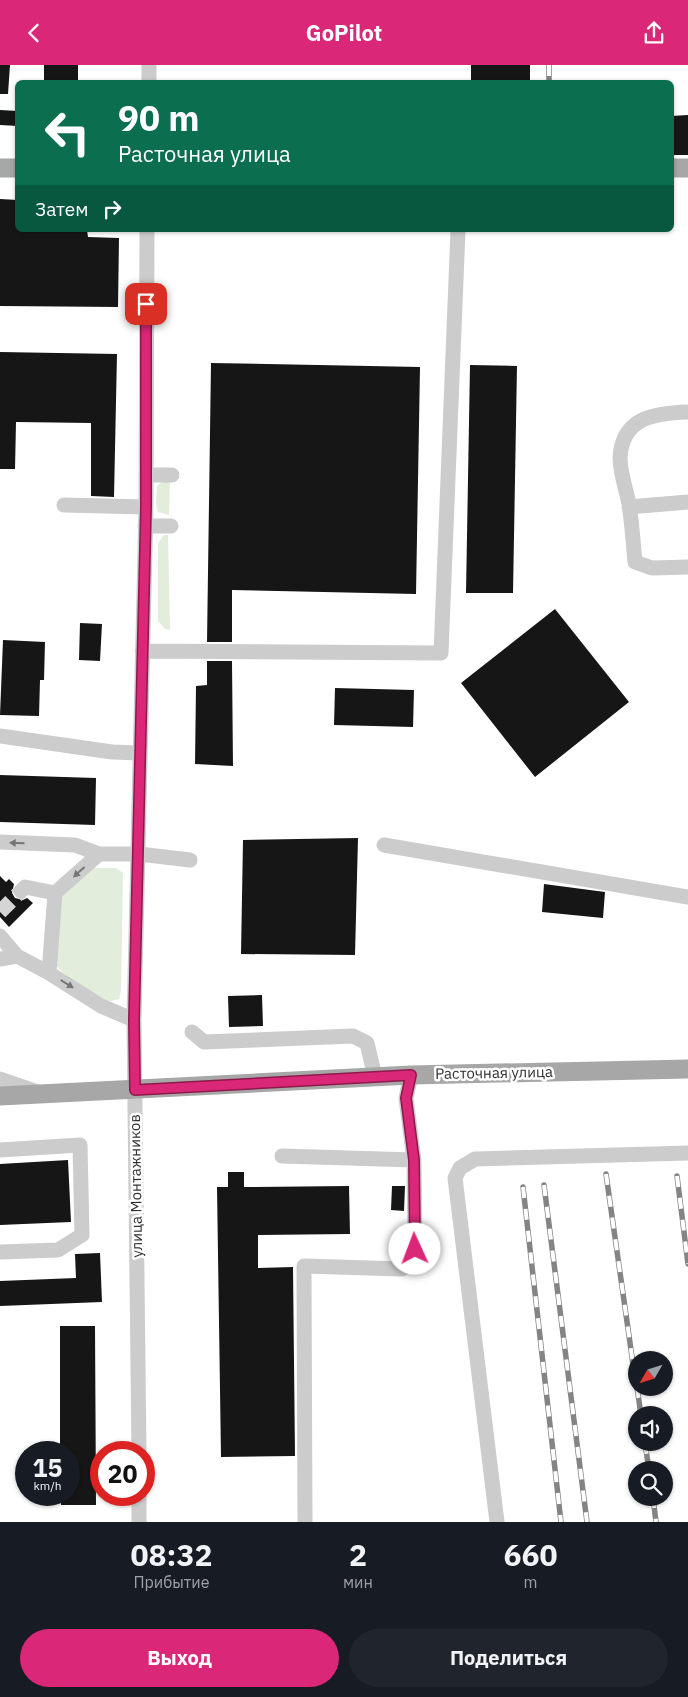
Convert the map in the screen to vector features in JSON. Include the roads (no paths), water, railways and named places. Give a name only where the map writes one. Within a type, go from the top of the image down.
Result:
[{"type":"main road","points":[[0,168],[15,168]]},
{"type":"main road","points":[[674,168],[688,168]]},
{"type":"main road","name":"Расточная улица","points":[[0,1096],[411,1075],[688,1069]]},
{"type":"street","points":[[149,65],[149,80]]},
{"type":"street","name":"улица Монтажников","points":[[138,1441],[134,1020],[146,507],[147,232]]},
{"type":"street","points":[[142,651],[441,653],[458,232]]},
{"type":"street","points":[[688,412],[668,412],[646,417],[628,431],[620,458],[629,507],[635,562],[652,568],[688,567]]},
{"type":"street","points":[[146,475],[172,475]]},
{"type":"street","points":[[629,507],[688,502]]},
{"type":"street","points":[[64,505],[146,507]]},
{"type":"street","points":[[145,526],[171,525]]},
{"type":"street","points":[[0,736],[112,752],[140,753]]},
{"type":"street","points":[[0,842],[75,845],[99,854],[139,854],[190,860]]},
{"type":"street","points":[[384,845],[688,897]]},
{"type":"street","points":[[49,973],[55,893],[99,854]]},
{"type":"street","points":[[21,891],[25,887],[55,893]]},
{"type":"street","points":[[0,937],[17,956],[49,973],[102,1006],[134,1020]]},
{"type":"street","points":[[0,959],[17,956]]},
{"type":"street","points":[[192,1032],[204,1042],[353,1036],[367,1043],[375,1077]]},
{"type":"street","points":[[305,1522],[304,1266],[402,1269],[415,1249],[414,1160],[406,1098],[411,1075]]},
{"type":"street","points":[[0,1079],[46,1095]]},
{"type":"street","points":[[0,1105],[46,1095]]},
{"type":"street","points":[[0,1150],[80,1145],[82,1235],[58,1250],[0,1252]]},
{"type":"street","points":[[497,1522],[455,1177],[460,1168],[475,1159],[688,1153]]},
{"type":"street","points":[[282,1156],[414,1160]]},
{"type":"street","points":[[139,1506],[139,1522]]},
{"type":"tunnel","points":[[0,912],[21,891]]},
{"type":"railway","points":[[549,65],[549,80]]},
{"type":"railway","points":[[606,1174],[631,1351]]},
{"type":"railway","points":[[677,1176],[688,1264]]},
{"type":"railway","points":[[544,1185],[587,1522]]},
{"type":"railway","points":[[523,1187],[561,1522]]},
{"type":"railway","points":[[638,1396],[640,1406]]},
{"type":"railway","points":[[646,1451],[648,1461]]},
{"type":"railway","points":[[654,1506],[656,1522]]}]
